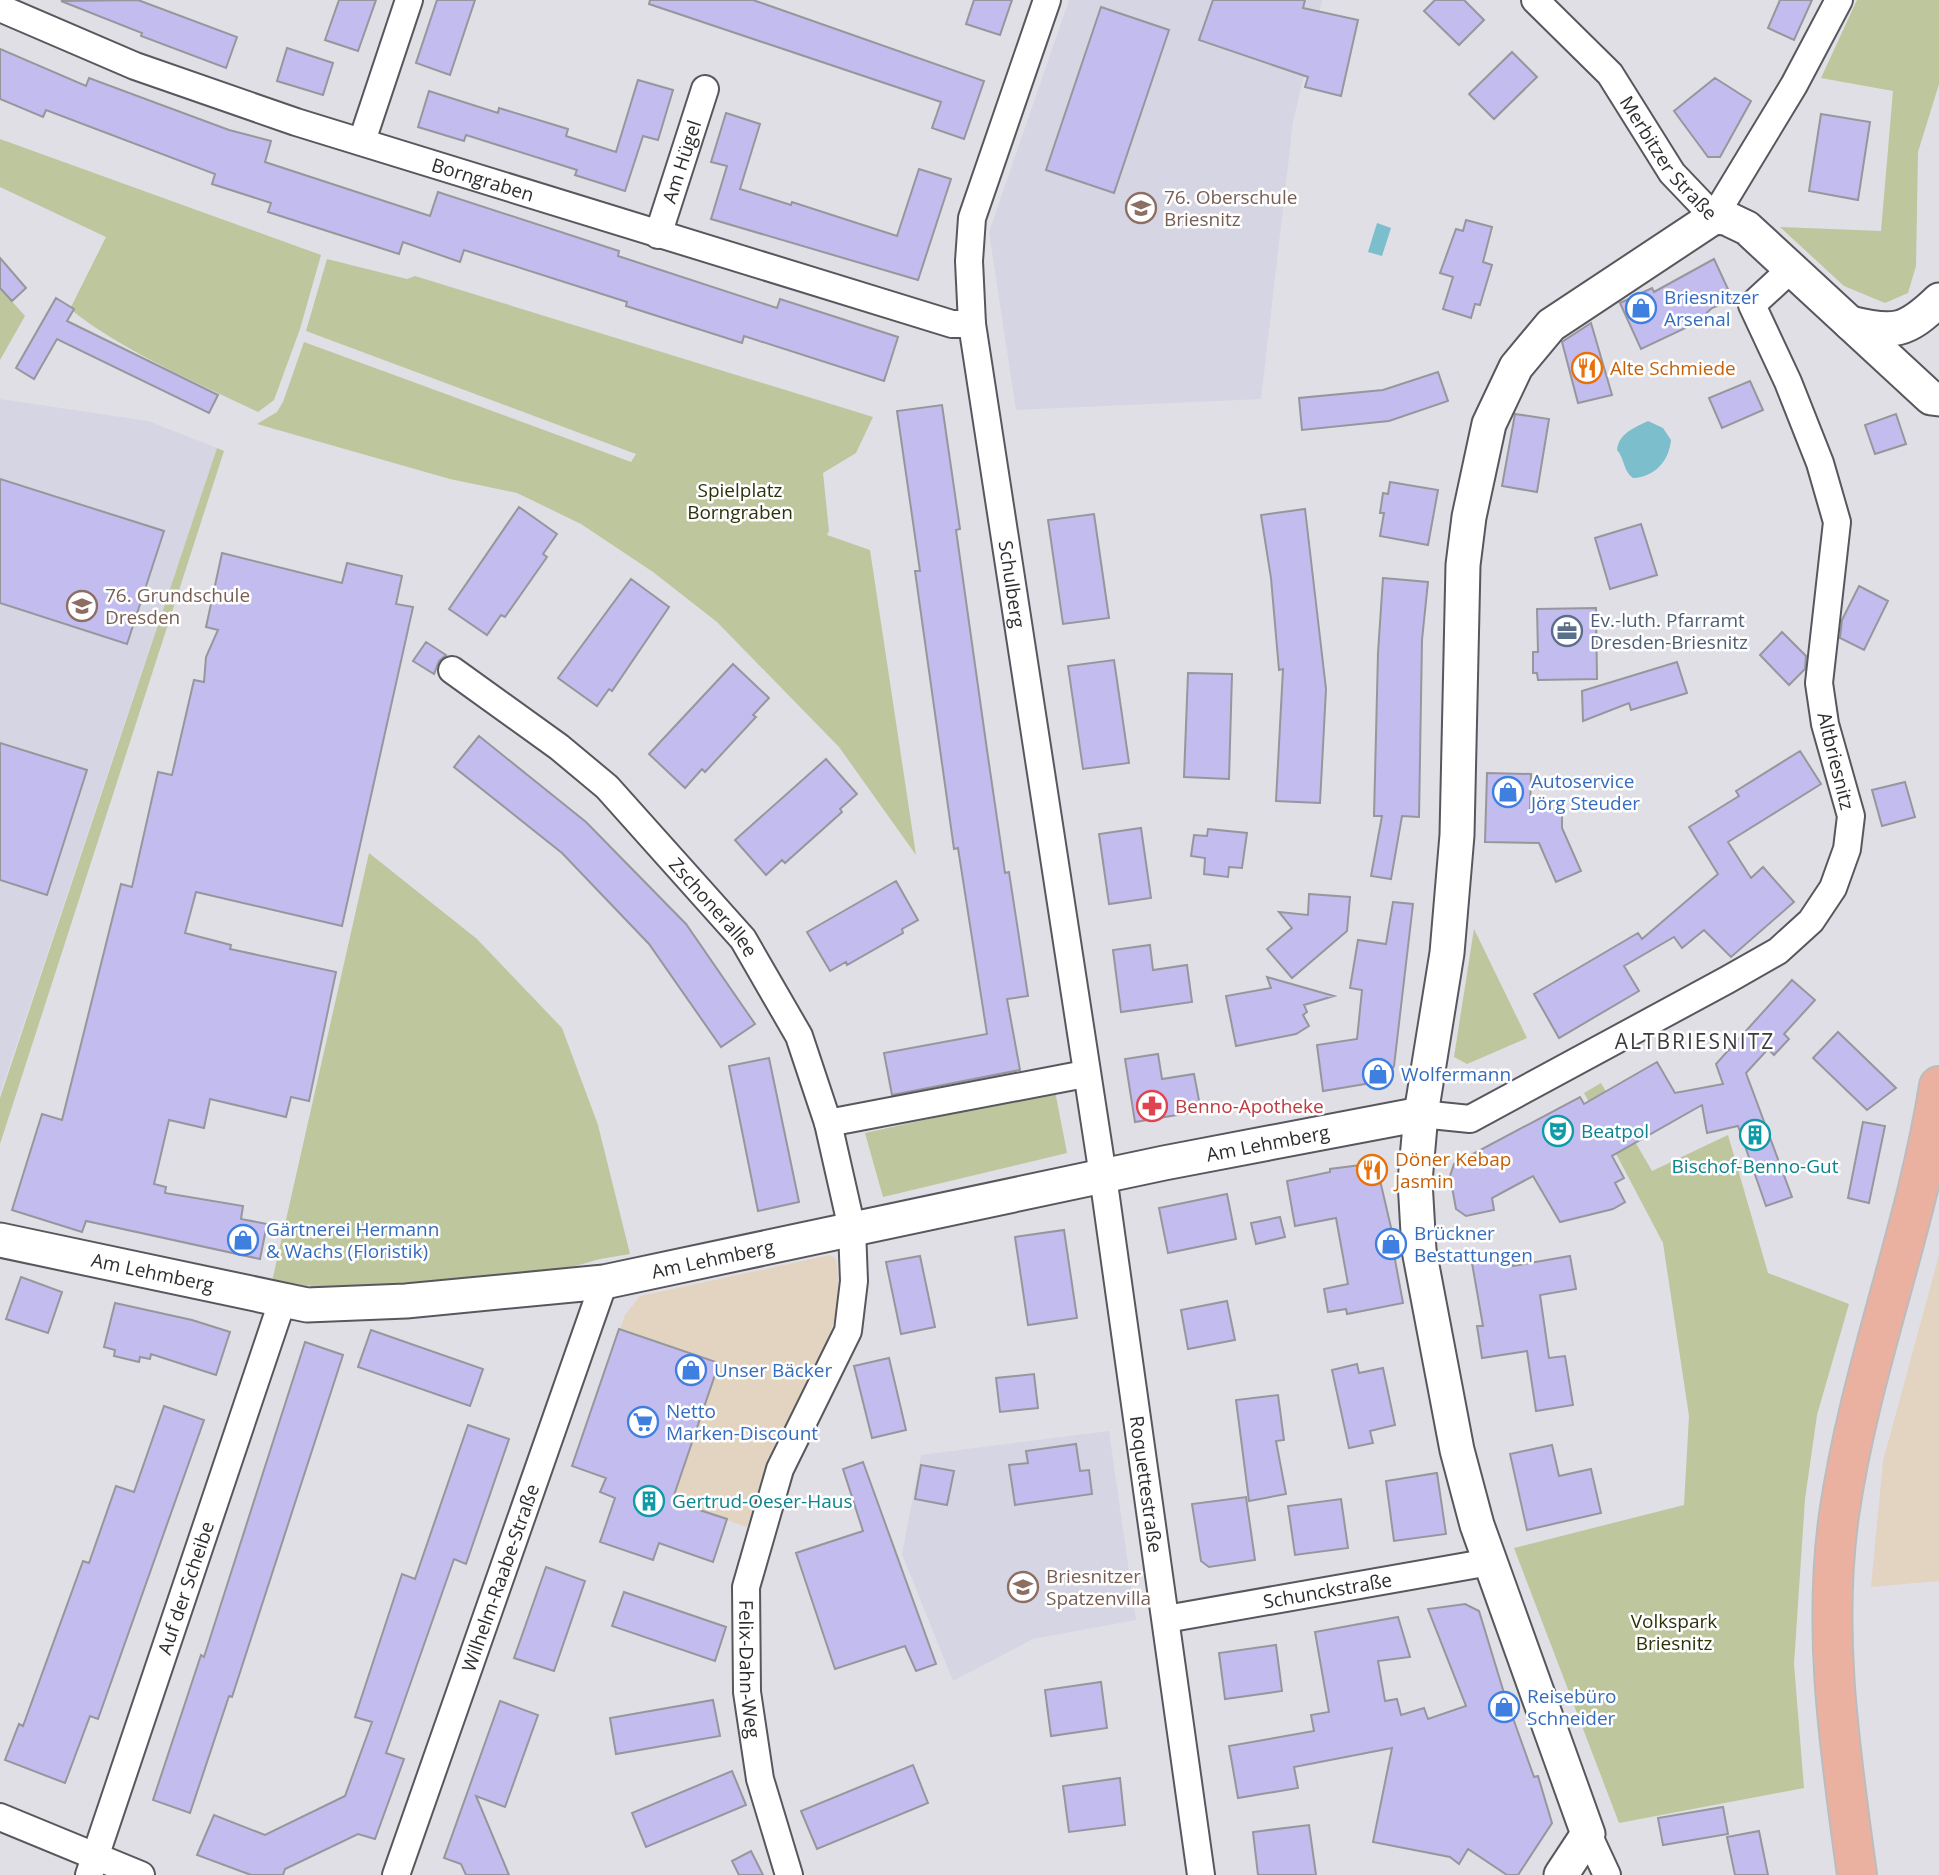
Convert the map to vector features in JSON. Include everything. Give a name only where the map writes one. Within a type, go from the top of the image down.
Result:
[{"type":"main road","points":[[1857,1875],[1832,1662],[1839,1517],[1858,1406],[1904,1244],[1932,1129],[1939,1086]]},
{"type":"street","points":[[362,141],[409,0]]},
{"type":"street","name":"Schulberg","points":[[1047,0],[972,218],[969,261],[972,324],[1102,1176]]},
{"type":"street","name":"Merbitzer Straße","points":[[1535,0],[1610,74],[1672,173],[1714,217],[1726,218],[1747,228],[1931,398],[1939,399]]},
{"type":"street","points":[[1607,1875],[1588,1834],[1490,1562],[1457,1450],[1419,1250],[1415,1181],[1421,1114],[1447,953],[1457,835],[1463,565],[1469,517],[1489,424],[1516,367],[1552,325],[1714,217],[1794,85],[1839,0]]},
{"type":"street","name":"Borngraben","points":[[0,8],[135,66],[362,141],[952,324],[972,324]]},
{"type":"street","name":"Am Hügel","points":[[658,235],[705,89]]},
{"type":"street","name":"Altbriesnitz","points":[[1421,1114],[1470,1119],[1727,980],[1778,951],[1811,921],[1833,888],[1847,849],[1851,816],[1825,724],[1819,683],[1837,522],[1820,463],[1788,382],[1752,306],[1791,268]]},
{"type":"street","name":"Merbitzer Straße","points":[[1850,323],[1884,331],[1921,317],[1939,300]]},
{"type":"street","name":"Zschonerallee","points":[[452,670],[548,739],[607,787],[744,939],[799,1037],[828,1123],[852,1229]]},
{"type":"street","points":[[828,1123],[1085,1074]]},
{"type":"street","name":"Am Lehmberg","points":[[0,1240],[282,1302],[307,1305],[406,1301],[604,1282],[1102,1176],[1421,1114]]},
{"type":"street","name":"Roquettestraße","points":[[1102,1176],[1201,1875]]},
{"type":"street","name":"Felix-Dahn-Weg","points":[[789,1875],[760,1779],[747,1692],[746,1587],[780,1469],[848,1331],[854,1281],[852,1229]]},
{"type":"street","name":"Wilhelm-Raabe-Straße","points":[[396,1875],[604,1282]]},
{"type":"street","name":"Auf der Scheibe","points":[[92,1865],[282,1302]]},
{"type":"street","name":"Schunckstraße","points":[[1166,1619],[1490,1562]]},
{"type":"street","points":[[0,1817],[92,1865],[141,1875]]},
{"type":"street","points":[[1561,1875],[1588,1834]]},
{"type":"shaded area","name":"76. Oberschule Briesnitz","points":[[1069,0],[1322,0],[1293,122],[1261,399],[1016,410],[989,232]]},
{"type":"shaded area","name":"76. Grundschule Dresden","points":[[0,399],[148,421],[217,448],[0,1094]]},
{"type":"shaded area","points":[[830,1255],[836,1259],[839,1293],[836,1315],[824,1351],[774,1446],[747,1527],[572,1466],[625,1315],[640,1296]]},
{"type":"shaded area","points":[[1939,1255],[1939,1581],[1871,1587],[1883,1461]]},
{"type":"shaded area","name":"Briesnitzer Spatzenvilla","points":[[1109,1431],[1136,1620],[1033,1639],[953,1681],[902,1554],[921,1455]]},
{"type":"green space","points":[[1857,0],[1939,0],[1939,84],[1918,152],[1916,266],[1908,293],[1885,303],[1844,286],[1780,227],[1881,231],[1893,91],[1821,78]]},
{"type":"green space","points":[[0,139],[321,255],[300,329],[274,400],[258,412],[137,353],[70,309],[106,237],[0,187]]},
{"type":"green space","name":"Spielplatz Borngraben","points":[[327,259],[407,279],[415,276],[873,417],[856,453],[823,473],[829,531],[827,535],[870,550],[916,855],[839,747],[717,622],[653,572],[581,524],[517,493],[450,479],[257,424],[277,412],[283,402],[304,342],[631,462],[636,454],[306,331]]},
{"type":"green space","points":[[0,288],[25,316],[0,360]]},
{"type":"green space","points":[[217,448],[224,451],[0,1144],[0,1098]]},
{"type":"green space","points":[[369,853],[477,939],[562,1028],[598,1125],[630,1254],[600,1259],[540,1276],[323,1293],[309,1285],[301,1291],[271,1286]]},
{"type":"green space","points":[[1474,929],[1527,1038],[1467,1064],[1454,1057]]},
{"type":"green space","name":"Volkspark Briesnitz","points":[[1601,1083],[1652,1171],[1728,1135],[1768,1273],[1849,1304],[1817,1415],[1805,1499],[1794,1664],[1804,1788],[1619,1823],[1514,1548],[1684,1505],[1689,1416],[1663,1243],[1584,1093]]},
{"type":"green space","points":[[1055,1091],[1067,1153],[883,1197],[865,1133]]},
{"type":"water","points":[[1377,223],[1391,228],[1382,256],[1368,252]]},
{"type":"water","points":[[1648,421],[1663,428],[1671,440],[1670,448],[1660,467],[1648,475],[1633,478],[1627,472],[1617,450],[1618,444],[1628,432]]},
{"type":"building","points":[[138,0],[237,37],[226,68],[141,36],[142,33],[61,1]]},
{"type":"building","points":[[339,0],[376,0],[358,51],[325,40]]},
{"type":"building","points":[[437,0],[475,0],[450,75],[416,63]]},
{"type":"building","points":[[650,0],[753,0],[984,81],[964,139],[932,128],[941,102],[649,4]]},
{"type":"building","points":[[974,0],[1012,0],[1000,35],[966,24]]},
{"type":"building","points":[[1213,0],[1305,0],[1303,8],[1358,20],[1341,96],[1305,87],[1308,77],[1199,40]]},
{"type":"building","points":[[1435,0],[1464,0],[1484,20],[1459,45],[1424,11]]},
{"type":"building","points":[[1780,0],[1812,0],[1794,40],[1768,28]]},
{"type":"building","points":[[1101,7],[1169,30],[1114,193],[1046,170]]},
{"type":"building","points":[[287,48],[333,63],[323,95],[277,81]]},
{"type":"building","points":[[0,49],[86,86],[89,78],[229,130],[271,141],[265,162],[430,216],[438,192],[619,251],[618,256],[777,308],[780,299],[898,337],[884,381],[744,336],[742,343],[626,306],[627,302],[464,250],[460,262],[403,242],[399,254],[268,212],[271,203],[212,184],[215,174],[46,110],[43,117],[0,99]]},
{"type":"building","points":[[1512,52],[1537,77],[1494,119],[1469,94]]},
{"type":"building","points":[[1715,78],[1751,101],[1720,157],[1708,157],[1674,111]]},
{"type":"building","points":[[638,80],[673,90],[658,140],[643,136],[625,191],[575,175],[577,170],[466,135],[464,141],[418,127],[429,91],[498,113],[499,108],[568,129],[566,136],[616,152]]},
{"type":"building","points":[[726,113],[760,124],[740,189],[791,205],[792,202],[897,236],[919,169],[951,179],[918,280],[711,219],[727,166],[711,162]]},
{"type":"building","points":[[1821,114],[1870,122],[1858,200],[1809,191]]},
{"type":"building","points":[[1466,220],[1492,227],[1483,262],[1492,265],[1480,305],[1475,304],[1471,318],[1443,309],[1453,277],[1440,273],[1456,229],[1463,231]]},
{"type":"building","points":[[0,258],[26,288],[12,301],[0,288]]},
{"type":"building","points":[[1714,259],[1733,300],[1712,308],[1694,324],[1641,349],[1620,303],[1652,288],[1654,292]]},
{"type":"building","points":[[56,298],[74,309],[67,321],[218,395],[209,413],[57,339],[34,379],[16,368]]},
{"type":"building","name":"Alte Schmiede","points":[[1591,323],[1612,395],[1578,403],[1562,342]]},
{"type":"building","points":[[1438,372],[1448,401],[1389,421],[1302,430],[1299,398],[1383,390]]},
{"type":"building","points":[[1750,381],[1763,410],[1722,428],[1709,398]]},
{"type":"building","points":[[942,405],[960,529],[956,530],[987,750],[1005,873],[1009,872],[1028,996],[1007,999],[1020,1070],[892,1095],[884,1053],[987,1034],[958,848],[954,849],[915,571],[920,571],[897,411]]},
{"type":"building","points":[[1515,414],[1549,419],[1537,492],[1502,486]]},
{"type":"building","points":[[1896,414],[1906,444],[1875,454],[1865,425]]},
{"type":"building","points":[[0,479],[164,531],[127,644],[0,603]]},
{"type":"building","points":[[1390,482],[1438,490],[1428,545],[1380,536],[1384,513],[1380,513],[1383,493],[1388,494]]},
{"type":"building","points":[[519,507],[557,534],[543,554],[547,557],[505,617],[501,615],[487,635],[449,609]]},
{"type":"building","points":[[1305,509],[1326,689],[1320,803],[1276,801],[1283,669],[1279,670],[1271,578],[1261,515]]},
{"type":"building","points":[[1094,514],[1109,618],[1063,624],[1048,520]]},
{"type":"building","points":[[1641,524],[1657,575],[1610,589],[1595,538]]},
{"type":"building","points":[[222,553],[342,583],[347,563],[402,576],[396,604],[413,607],[342,926],[196,892],[185,933],[231,945],[230,949],[336,972],[309,1101],[291,1097],[286,1117],[210,1099],[204,1128],[169,1120],[154,1184],[166,1187],[165,1193],[243,1206],[241,1219],[267,1224],[260,1259],[86,1221],[82,1232],[12,1210],[42,1114],[62,1120],[121,884],[132,887],[158,772],[172,775],[194,680],[204,682],[206,657],[218,630],[206,627]]},
{"type":"building","points":[[1383,578],[1428,582],[1422,640],[1419,817],[1402,816],[1391,879],[1371,876],[1382,816],[1374,816],[1378,653]]},
{"type":"building","points":[[631,579],[669,607],[612,691],[609,689],[597,706],[558,678]]},
{"type":"building","points":[[1859,586],[1888,601],[1864,650],[1840,638],[1842,620]]},
{"type":"building","name":"Ev.-luth. Pfarramt Dresden-Briesnitz","points":[[1596,608],[1597,679],[1538,680],[1537,673],[1533,673],[1533,652],[1538,652],[1537,609]]},
{"type":"building","points":[[1782,632],[1806,656],[1805,669],[1789,685],[1760,655]]},
{"type":"building","points":[[426,642],[446,655],[439,661],[434,674],[413,661]]},
{"type":"building","points":[[1114,660],[1129,763],[1083,769],[1068,666]]},
{"type":"building","points":[[1677,662],[1687,693],[1631,710],[1629,703],[1583,721],[1582,691]]},
{"type":"building","points":[[733,664],[769,698],[753,715],[756,717],[705,772],[702,769],[685,788],[649,754]]},
{"type":"building","points":[[1188,673],[1232,674],[1229,779],[1184,777]]},
{"type":"building","points":[[479,736],[586,822],[686,924],[755,1024],[721,1047],[649,944],[562,853],[454,767]]},
{"type":"building","points":[[0,743],[87,770],[47,895],[0,880]]},
{"type":"building","points":[[1800,751],[1821,784],[1728,842],[1751,878],[1763,867],[1794,902],[1731,957],[1704,930],[1682,948],[1674,937],[1624,966],[1639,991],[1559,1038],[1534,994],[1638,933],[1642,939],[1718,874],[1689,827],[1739,796],[1736,791]]},
{"type":"building","points":[[826,759],[857,794],[840,809],[842,812],[785,863],[782,860],[766,875],[735,840]]},
{"type":"building","name":"Autoservice Jörg Steuder","points":[[1487,773],[1531,774],[1530,809],[1562,810],[1562,828],[1581,871],[1556,882],[1539,843],[1485,842]]},
{"type":"building","points":[[1905,782],[1915,817],[1882,826],[1872,790]]},
{"type":"building","points":[[1141,828],[1151,898],[1109,904],[1099,834]]},
{"type":"building","points":[[1208,829],[1247,833],[1242,868],[1229,867],[1228,877],[1204,874],[1205,858],[1191,856],[1194,835],[1207,836]]},
{"type":"building","points":[[896,881],[918,920],[902,929],[903,933],[847,965],[846,962],[830,971],[807,932]]},
{"type":"building","points":[[1309,894],[1350,897],[1347,931],[1292,978],[1267,949],[1292,928],[1279,912],[1308,915]]},
{"type":"building","points":[[1393,902],[1413,904],[1394,1066],[1383,1081],[1323,1091],[1317,1045],[1357,1039],[1362,990],[1350,988],[1358,940],[1386,944]]},
{"type":"building","points":[[1150,945],[1153,970],[1187,965],[1192,1002],[1121,1012],[1113,950]]},
{"type":"building","points":[[1267,977],[1334,996],[1304,1005],[1307,1012],[1303,1015],[1309,1026],[1296,1034],[1236,1046],[1226,996],[1271,988]]},
{"type":"building","points":[[1792,980],[1815,1000],[1784,1034],[1789,1039],[1774,1055],[1768,1049],[1746,1073],[1792,1197],[1766,1206],[1738,1126],[1707,1133],[1702,1105],[1612,1156],[1624,1178],[1615,1183],[1625,1202],[1613,1209],[1560,1222],[1533,1176],[1492,1198],[1494,1210],[1466,1216],[1456,1209],[1450,1176],[1454,1164],[1580,1097],[1584,1104],[1657,1062],[1675,1093],[1723,1084],[1716,1064]]},
{"type":"building","points":[[1838,1032],[1896,1088],[1867,1110],[1813,1058]]},
{"type":"building","points":[[1158,1054],[1162,1079],[1194,1074],[1201,1111],[1135,1122],[1125,1059]]},
{"type":"building","points":[[769,1058],[799,1202],[758,1211],[729,1066]]},
{"type":"building","points":[[1863,1122],[1885,1126],[1869,1203],[1848,1198]]},
{"type":"building","points":[[1376,1163],[1396,1249],[1393,1249],[1403,1303],[1347,1314],[1346,1309],[1328,1312],[1324,1289],[1348,1284],[1336,1218],[1295,1226],[1287,1181],[1330,1172],[1330,1169]]},
{"type":"building","points":[[1227,1194],[1236,1239],[1168,1253],[1159,1208]]},
{"type":"building","points":[[1280,1217],[1285,1237],[1256,1244],[1251,1223]]},
{"type":"building","points":[[1064,1230],[1077,1318],[1028,1325],[1015,1237]]},
{"type":"building","points":[[920,1256],[935,1327],[901,1334],[886,1262]]},
{"type":"building","points":[[1512,1256],[1513,1266],[1570,1256],[1576,1289],[1540,1295],[1549,1358],[1565,1356],[1573,1405],[1536,1411],[1527,1351],[1482,1358],[1477,1326],[1483,1326],[1472,1263]]},
{"type":"building","points":[[21,1277],[62,1292],[48,1333],[6,1319]]},
{"type":"building","points":[[1227,1301],[1235,1340],[1188,1349],[1181,1310]]},
{"type":"building","points":[[115,1303],[192,1320],[230,1332],[216,1375],[151,1354],[150,1359],[140,1357],[139,1362],[114,1356],[115,1350],[104,1347]]},
{"type":"building","name":"Netto Marken-Discount","points":[[619,1329],[719,1363],[672,1501],[727,1519],[713,1562],[659,1543],[653,1560],[600,1542],[615,1498],[600,1492],[606,1478],[572,1466]]},
{"type":"building","points":[[371,1330],[483,1369],[470,1406],[358,1367]]},
{"type":"building","points":[[305,1342],[343,1355],[232,1697],[229,1696],[190,1813],[153,1800],[201,1655],[204,1657]]},
{"type":"building","points":[[889,1358],[906,1430],[872,1438],[854,1366]]},
{"type":"building","points":[[1357,1364],[1359,1373],[1383,1368],[1395,1425],[1370,1431],[1373,1443],[1349,1448],[1332,1370]]},
{"type":"building","points":[[1034,1374],[1038,1408],[1000,1412],[996,1378]]},
{"type":"building","points":[[1278,1395],[1284,1440],[1276,1441],[1286,1494],[1249,1501],[1236,1400]]},
{"type":"building","points":[[164,1406],[204,1420],[98,1719],[90,1716],[65,1783],[5,1760],[19,1724],[23,1726],[83,1561],[89,1563],[116,1486],[134,1492]]},
{"type":"building","points":[[468,1425],[509,1439],[466,1564],[454,1559],[386,1753],[404,1759],[375,1839],[358,1834],[285,1869],[283,1875],[251,1875],[197,1855],[214,1815],[265,1835],[345,1796],[372,1722],[355,1717],[402,1574],[415,1579]]},
{"type":"building","points":[[1076,1444],[1080,1471],[1089,1470],[1092,1494],[1015,1505],[1009,1465],[1028,1463],[1026,1451]]},
{"type":"building","points":[[1552,1445],[1559,1476],[1591,1469],[1601,1513],[1527,1530],[1510,1454]]},
{"type":"building","points":[[863,1462],[936,1664],[916,1671],[905,1646],[835,1669],[796,1553],[863,1531],[843,1469]]},
{"type":"building","points":[[921,1465],[954,1471],[947,1505],[915,1499]]},
{"type":"building","points":[[1437,1473],[1446,1534],[1394,1541],[1386,1481]]},
{"type":"building","points":[[1246,1497],[1255,1560],[1209,1567],[1201,1561],[1192,1504]]},
{"type":"building","points":[[1341,1499],[1348,1548],[1295,1555],[1288,1506]]},
{"type":"building","points":[[546,1567],[585,1581],[554,1671],[514,1658]]},
{"type":"building","points":[[624,1592],[726,1627],[715,1661],[612,1626]]},
{"type":"building","points":[[1465,1604],[1479,1611],[1504,1693],[1534,1777],[1538,1776],[1552,1823],[1518,1875],[1507,1875],[1468,1849],[1459,1864],[1450,1857],[1373,1842],[1392,1748],[1294,1767],[1298,1788],[1238,1798],[1229,1746],[1314,1731],[1311,1715],[1329,1712],[1315,1632],[1398,1617],[1410,1657],[1378,1661],[1385,1701],[1397,1699],[1401,1715],[1424,1708],[1428,1719],[1466,1706],[1428,1609]]},
{"type":"building","points":[[1276,1645],[1282,1691],[1225,1699],[1219,1653]]},
{"type":"building","points":[[1101,1682],[1107,1728],[1051,1736],[1045,1690]]},
{"type":"building","points":[[713,1700],[720,1736],[616,1754],[610,1718]]},
{"type":"building","points":[[500,1701],[538,1715],[505,1807],[476,1796],[509,1875],[466,1875],[461,1864],[444,1858]]},
{"type":"building","points":[[913,1765],[928,1803],[817,1849],[801,1811]]},
{"type":"building","points":[[732,1771],[746,1805],[646,1847],[632,1813]]},
{"type":"building","points":[[1120,1778],[1125,1825],[1069,1832],[1063,1786]]},
{"type":"building","points":[[1723,1807],[1728,1834],[1663,1845],[1658,1818]]},
{"type":"building","points":[[1309,1825],[1316,1875],[1258,1875],[1253,1832]]},
{"type":"building","points":[[1759,1831],[1768,1875],[1735,1875],[1727,1837]]},
{"type":"building","points":[[751,1851],[763,1875],[739,1875],[732,1861]]},
{"type":"place","name":"76. Oberschule Briesnitz","points":[[1141,208]]},
{"type":"place","name":"Briesnitzer Arsenal","points":[[1641,308]]},
{"type":"place","name":"Alte Schmiede","points":[[1587,368]]},
{"type":"place","name":"76. Grundschule Dresden","points":[[82,606]]},
{"type":"place","name":"Ev.-luth. Pfarramt Dresden-Briesnitz","points":[[1567,631]]},
{"type":"place","name":"Autoservice Jörg Steuder","points":[[1508,792]]},
{"type":"place","name":"Wolfermann","points":[[1378,1074]]},
{"type":"place","name":"Benno-Apotheke","points":[[1152,1106]]},
{"type":"place","name":"Beatpol","points":[[1558,1131]]},
{"type":"place","name":"Bischof-Benno-Gut","points":[[1755,1135]]},
{"type":"place","name":"Döner Kebap Jasmin","points":[[1372,1170]]},
{"type":"place","name":"Gärtnerei Hermann & Wachs (Floristik)","points":[[243,1240]]},
{"type":"place","name":"Brückner Bestattungen","points":[[1391,1244]]},
{"type":"place","name":"Unser Bäcker","points":[[691,1370]]},
{"type":"place","name":"Netto Marken-Discount","points":[[643,1422]]},
{"type":"place","name":"Gertrud-Oeser-Haus","points":[[649,1501]]},
{"type":"place","name":"Briesnitzer Spatzenvilla","points":[[1023,1587]]},
{"type":"place","name":"Reisebüro Schneider","points":[[1504,1707]]},
{"type":"district","name":"ALTBRIESNITZ","points":[[1695,1041]]}]
